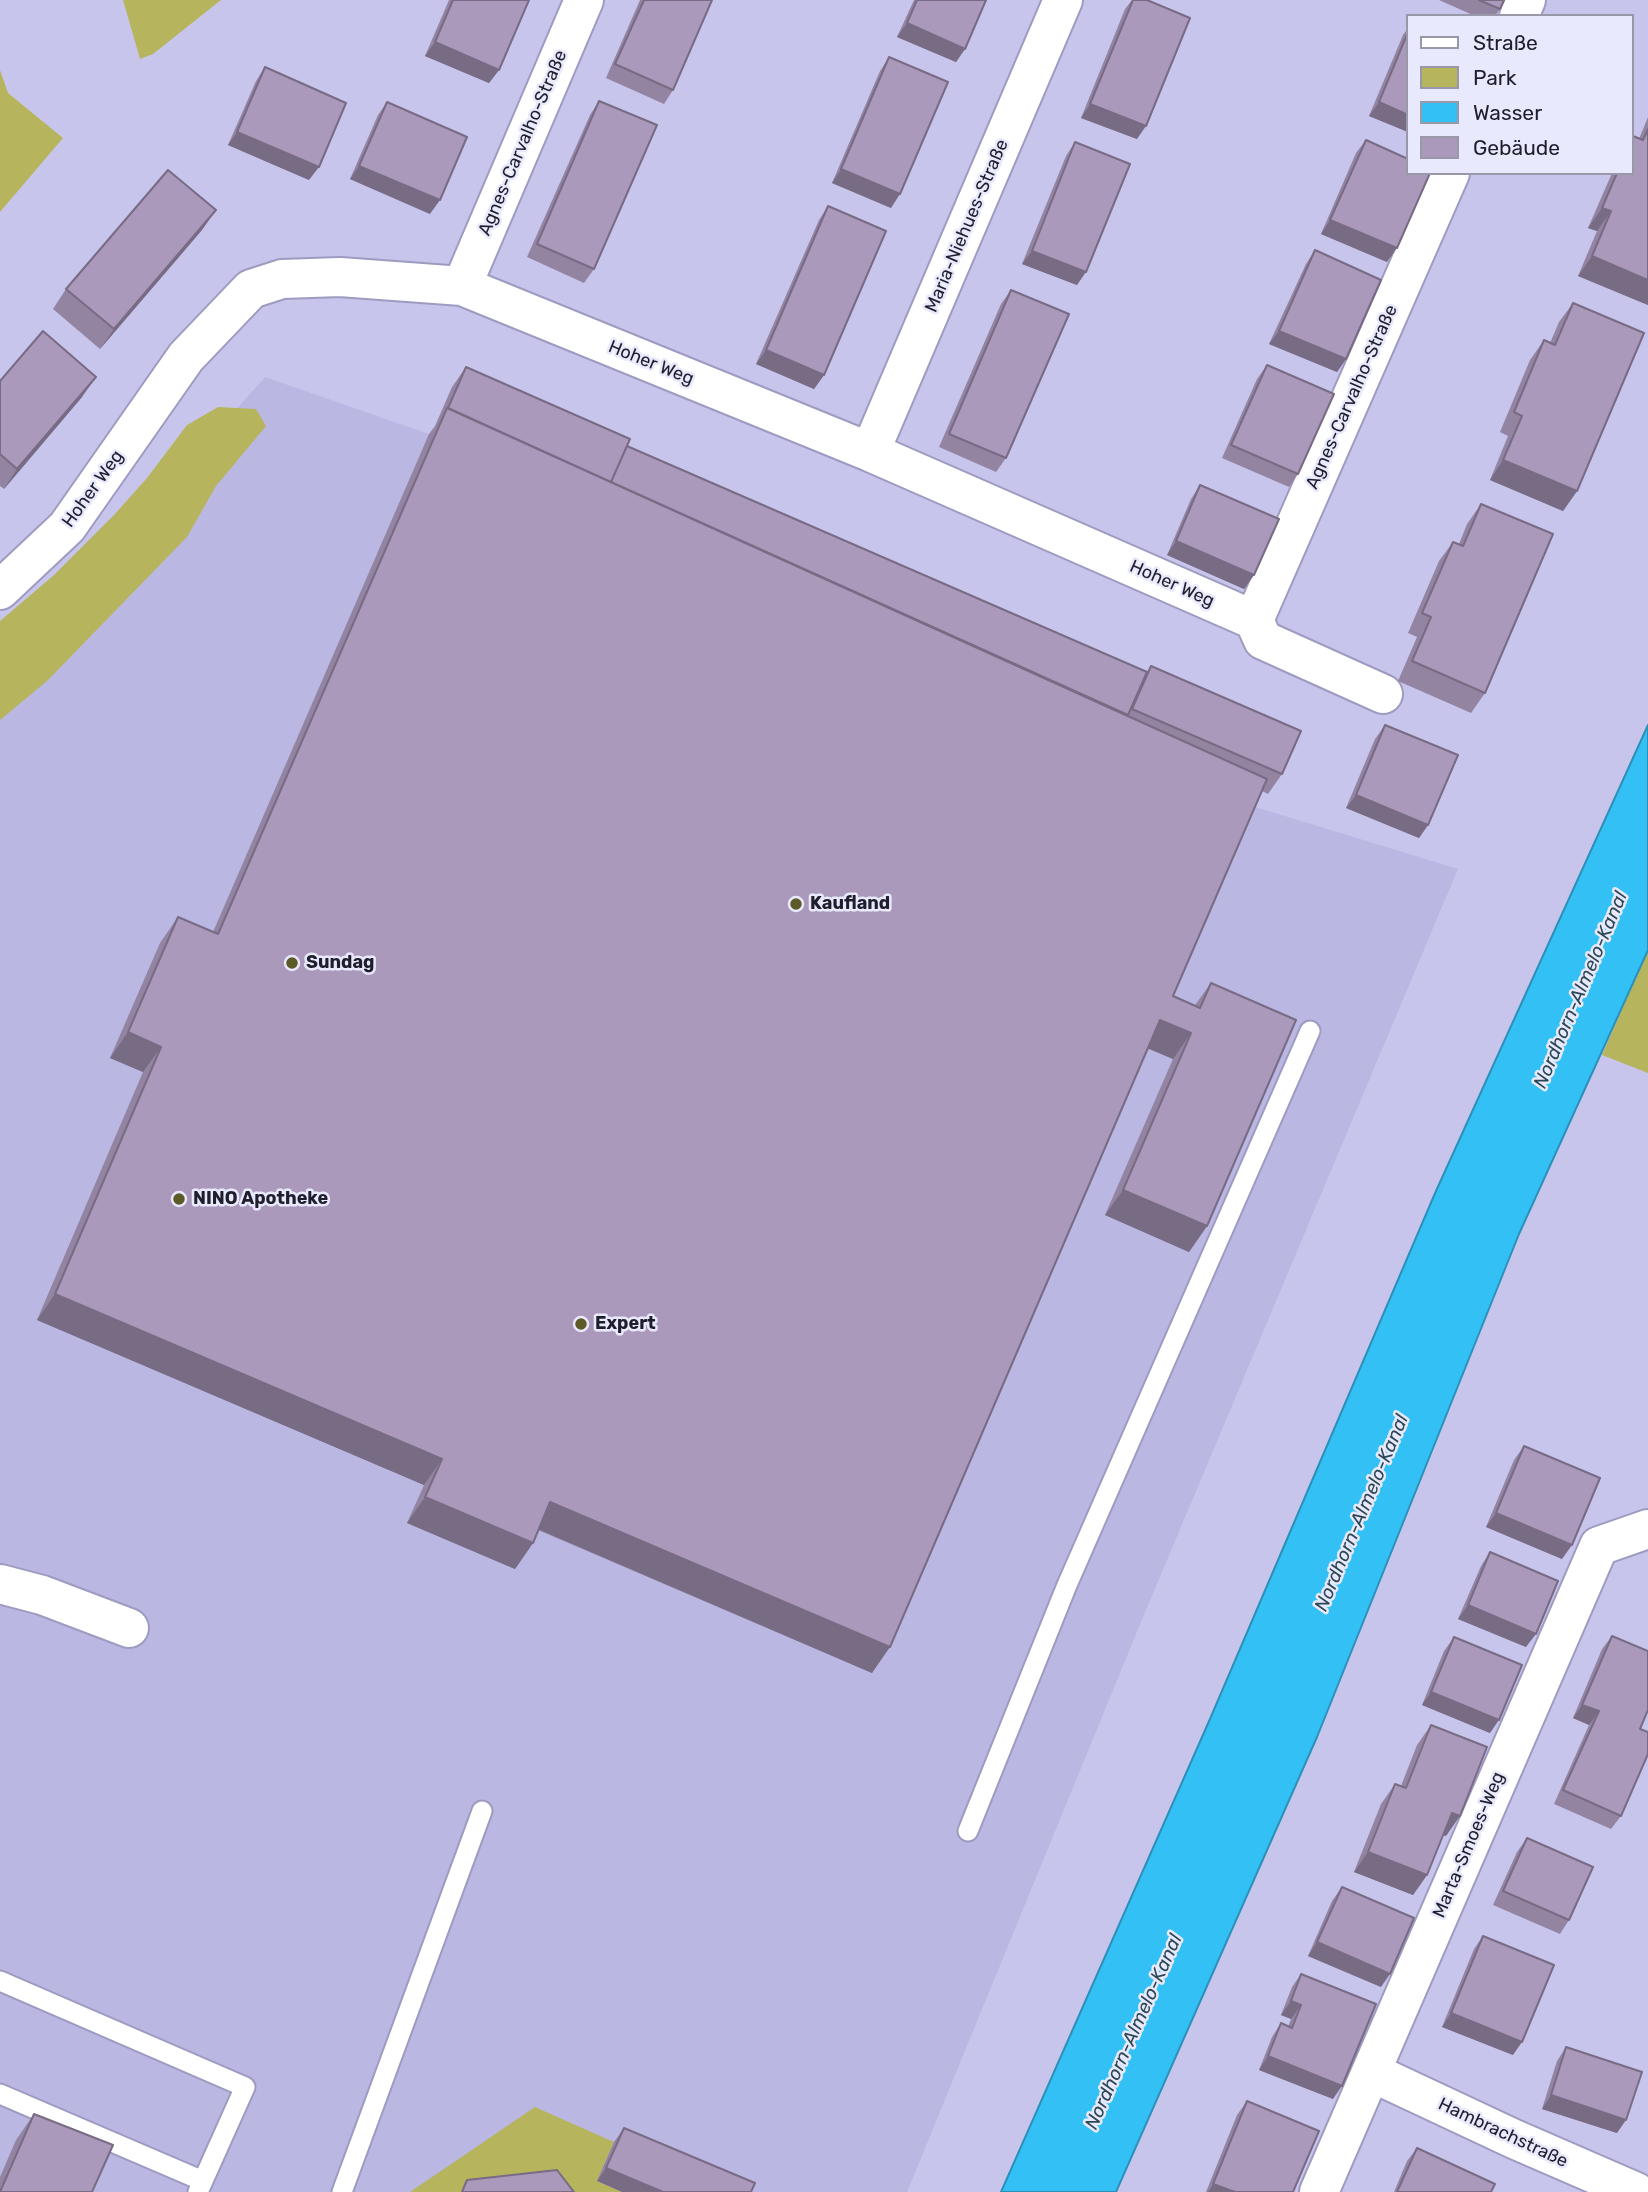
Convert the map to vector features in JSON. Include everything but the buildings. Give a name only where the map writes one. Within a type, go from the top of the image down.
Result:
[{"type":"street","name":"Agnes-Carvalho-Straße","points":[[462,286],[584,0]]},
{"type":"street","name":"Maria-Niehues-Straße","points":[[870,452],[1063,0]]},
{"type":"street","name":"Agnes-Carvalho-Straße","points":[[1254,620],[1449,175]]},
{"type":"street","name":"Hoher Weg","points":[[0,590],[66,527],[187,357],[251,289],[282,279],[340,278],[462,286],[870,452],[1254,620],[1263,640],[1383,694]]},
{"type":"street","name":"Marta-Smoes-Weg","points":[[1319,2192],[1599,1546],[1648,1530]]},
{"type":"street","points":[[0,1584],[42,1595],[129,1628]]},
{"type":"street","name":"Hambrachstraße","points":[[1371,2071],[1514,2139],[1636,2192]]},
{"type":"lane","points":[[968,1832],[1067,1584],[1310,1031]]},
{"type":"lane","points":[[342,2192],[482,1811]]},
{"type":"lane","points":[[0,1981],[245,2087],[201,2187],[0,2095]]},
{"type":"shaded area","points":[[265,377],[429,434],[1249,805],[1458,869],[1141,1622],[907,2192],[0,2192],[0,668],[14,658]]},
{"type":"green space","points":[[123,0],[221,0],[153,54],[140,59]]},
{"type":"green space","points":[[0,70],[8,93],[63,138],[0,212]]},
{"type":"green space","points":[[218,407],[256,409],[266,426],[216,486],[187,537],[47,681],[0,720],[0,621],[54,575],[114,515],[147,478],[187,425]]},
{"type":"green space","points":[[1648,950],[1648,1073],[1602,1055]]},
{"type":"green space","points":[[535,2107],[614,2142],[597,2181],[622,2192],[410,2192]]},
{"type":"water","name":"Nordhorn-Almelo-Kanal","points":[[1648,725],[1648,950],[1519,1234],[1317,1737],[1116,2192],[1001,2192],[1210,1719],[1436,1191]]},
{"type":"place","name":"Kaufland","points":[[796,904]]},
{"type":"place","name":"Sundag","points":[[292,963]]},
{"type":"place","name":"NINO Apotheke","points":[[179,1199]]},
{"type":"place","name":"Expert","points":[[581,1324]]}]
